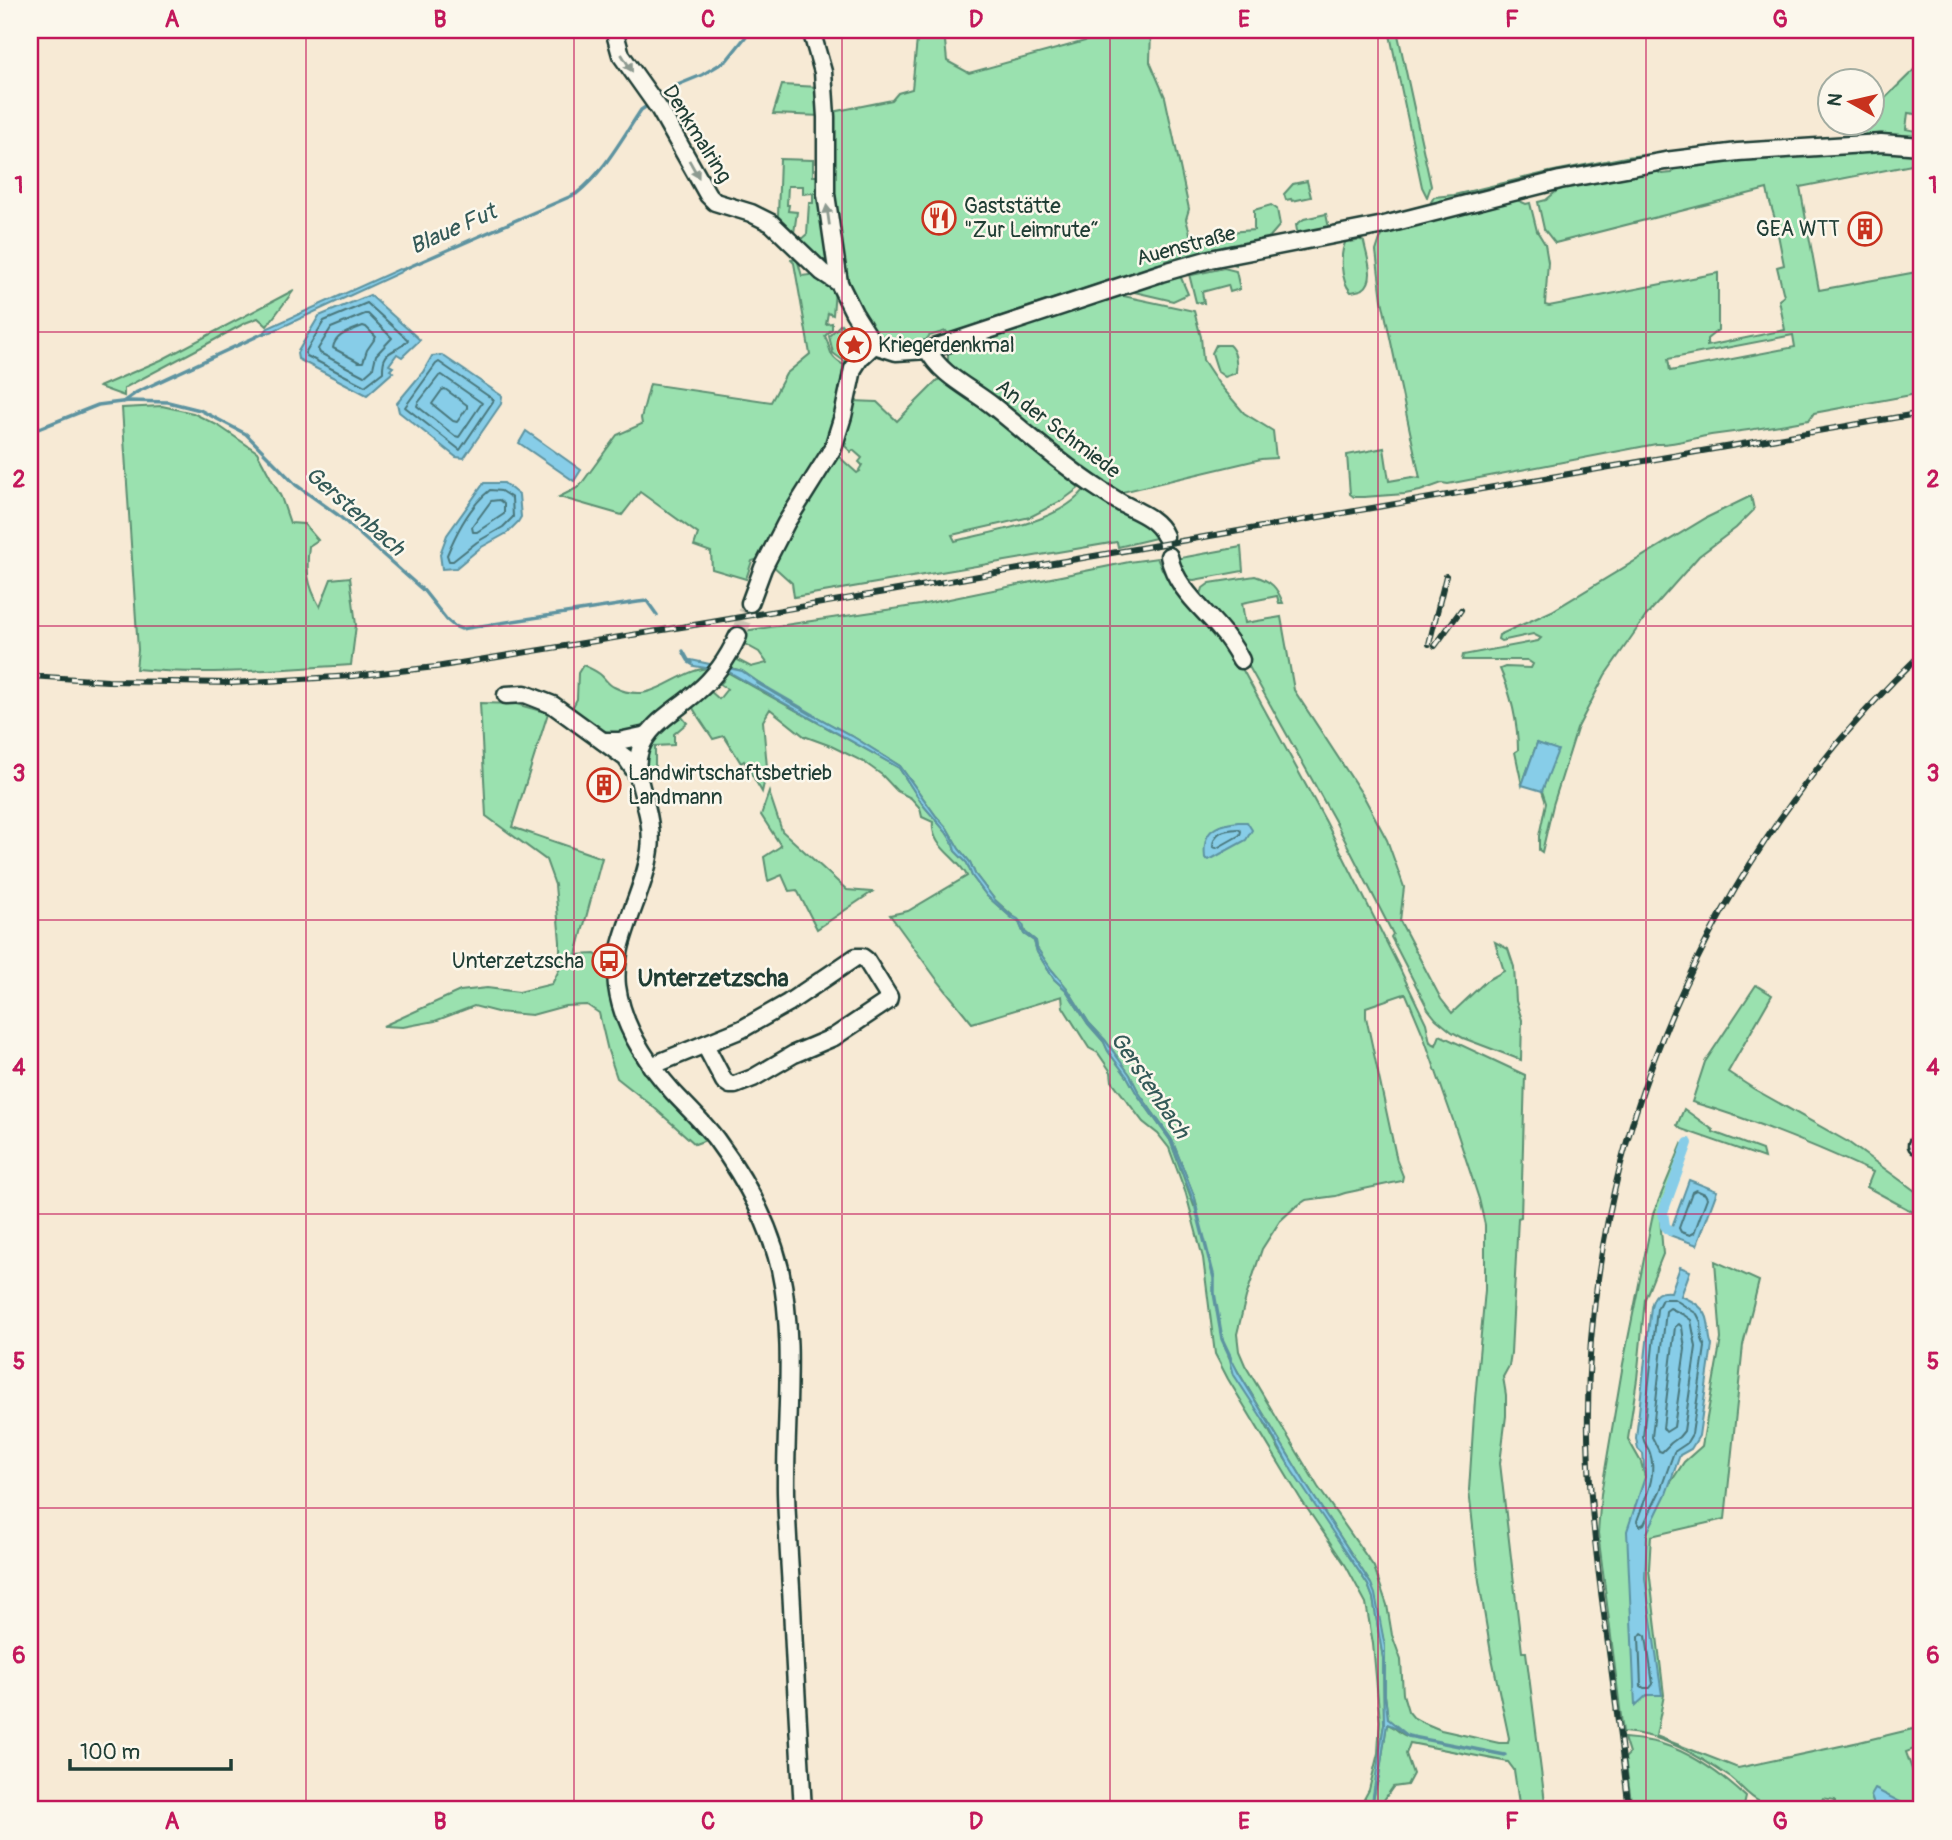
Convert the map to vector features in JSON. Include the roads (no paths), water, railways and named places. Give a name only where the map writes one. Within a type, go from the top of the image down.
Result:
[{"type":"street","name":"Denkmalring","points":[[614,30],[621,55],[660,110],[708,195],[715,201],[771,223],[822,272],[839,283]]},
{"type":"street","name":"Denkmalring","points":[[811,30],[823,72],[826,194],[839,283],[874,345]]},
{"type":"street","name":"Auenstraße","points":[[874,345],[896,352],[928,350],[1210,259],[1384,225],[1604,171],[1696,156],[1881,143],[1922,146]]},
{"type":"street","points":[[750,603],[763,568],[786,523],[833,448],[853,369],[874,345]]},
{"type":"street","name":"An der Schmiede","points":[[928,350],[933,360],[945,371],[992,405],[1066,466],[1113,498],[1152,520],[1165,536]]},
{"type":"street","points":[[1169,556],[1178,580],[1219,628],[1241,660]]},
{"type":"street","points":[[637,774],[639,752],[647,735],[715,675],[738,636]]},
{"type":"street","points":[[506,695],[525,694],[553,705],[626,758],[637,774],[649,819],[651,845],[640,893],[620,947],[617,984],[622,1008],[651,1066],[715,1137],[744,1183],[768,1230],[780,1267],[789,1332],[786,1493],[803,1810]]},
{"type":"street","points":[[603,741],[619,741],[647,735]]},
{"type":"street","points":[[651,1066],[742,1029],[788,1003],[856,957],[866,960],[889,997],[888,1002],[834,1037],[794,1054],[753,1078],[735,1085],[724,1081],[705,1045]]},
{"type":"water","points":[[399,269],[403,270],[263,334],[268,328]]},
{"type":"water","points":[[370,295],[420,340],[402,357],[397,354],[389,365],[393,367],[390,370],[393,372],[367,395],[298,359],[297,353],[319,316]]},
{"type":"water","points":[[442,355],[502,396],[501,404],[464,458],[456,457],[399,412],[397,403],[423,372],[432,356]]},
{"type":"water","points":[[526,431],[581,470],[574,481],[519,443]]},
{"type":"water","points":[[484,483],[504,483],[519,495],[521,517],[507,533],[480,548],[456,568],[442,569],[440,554],[447,535]]},
{"type":"water","points":[[691,660],[742,671],[775,694],[900,766],[947,828],[975,874],[995,900],[1018,919],[1025,932],[1036,941],[1037,948],[1051,969],[1130,1075],[1139,1093],[1172,1140],[1195,1198],[1197,1210],[1170,1140],[1104,1042],[1088,1024],[1066,990],[1054,979],[1037,952],[1034,941],[1024,934],[1019,922],[987,896],[972,876],[967,863],[955,851],[946,832],[923,805],[899,768],[729,672],[694,666],[689,663]]},
{"type":"water","points":[[1537,743],[1558,750],[1542,791],[1522,785]]},
{"type":"water","points":[[1247,822],[1252,830],[1246,840],[1213,858],[1205,858],[1206,841],[1211,831],[1222,825]]},
{"type":"water","points":[[1689,1180],[1717,1191],[1697,1245],[1669,1235]]},
{"type":"water","points":[[1680,1267],[1690,1271],[1681,1296],[1705,1313],[1712,1345],[1699,1436],[1691,1449],[1680,1455],[1666,1494],[1647,1533],[1645,1578],[1662,1695],[1647,1695],[1635,1706],[1627,1531],[1645,1477],[1643,1454],[1638,1449],[1636,1438],[1653,1299],[1662,1292],[1671,1292]]},
{"type":"water","points":[[1228,1352],[1375,1594],[1385,1647],[1388,1719],[1410,1737],[1387,1724],[1372,1802],[1384,1724],[1383,1658],[1373,1598],[1368,1585],[1292,1471],[1268,1427],[1234,1375]]},
{"type":"water","points":[[1875,1789],[1911,1810],[1876,1810],[1871,1796]]},
{"type":"waterway","name":"Blaue Fut","points":[[659,98],[675,86],[702,75],[727,60],[751,30]]},
{"type":"waterway","name":"Blaue Fut","points":[[402,270],[576,194],[604,166],[641,110],[650,104]]},
{"type":"waterway","name":"Blaue Fut","points":[[123,402],[137,392],[264,333]]},
{"type":"waterway","name":"Gerstenbach","points":[[30,432],[98,405],[129,401],[168,402],[200,410],[246,434],[296,485],[338,515],[424,591],[454,626],[461,629],[647,601],[657,615]]},
{"type":"waterway","name":"Gerstenbach","points":[[683,651],[692,663]]},
{"type":"waterway","name":"Gerstenbach","points":[[758,683],[815,716]]},
{"type":"waterway","points":[[1670,1231],[1665,1226],[1663,1212],[1688,1143]]},
{"type":"waterway","name":"Gerstenbach","points":[[1196,1208],[1214,1278],[1222,1339],[1230,1356]]},
{"type":"waterway","points":[[1408,1736],[1505,1755]]},
{"type":"waterway","name":"Gerstenbach","points":[[1366,1810],[1373,1800]]},
{"type":"tunnel","points":[[738,636],[750,603]]},
{"type":"railway","points":[[30,676],[108,681],[232,683],[353,676],[436,667],[706,623],[1922,413]]},
{"type":"railway","points":[[1429,644],[1446,576]]},
{"type":"railway","points":[[1435,646],[1461,610]]},
{"type":"railway","points":[[1629,1810],[1597,1557],[1588,1435],[1592,1326],[1608,1217],[1636,1112],[1674,1010],[1722,912],[1780,819],[1847,732],[1922,653]]},
{"type":"place","name":"Gaststätte \"Zur Leimrute“","points":[[939,218]]},
{"type":"place","name":"GEA WTT","points":[[1865,229]]},
{"type":"place","name":"Kriegerdenkmal","points":[[854,345]]},
{"type":"place","name":"Landwirtschaftsbetrieb Landmann","points":[[604,785]]},
{"type":"place","name":"Unterzetzscha","points":[[609,961]]},
{"type":"district","name":"Unterzetzscha","points":[[713,978]]}]
